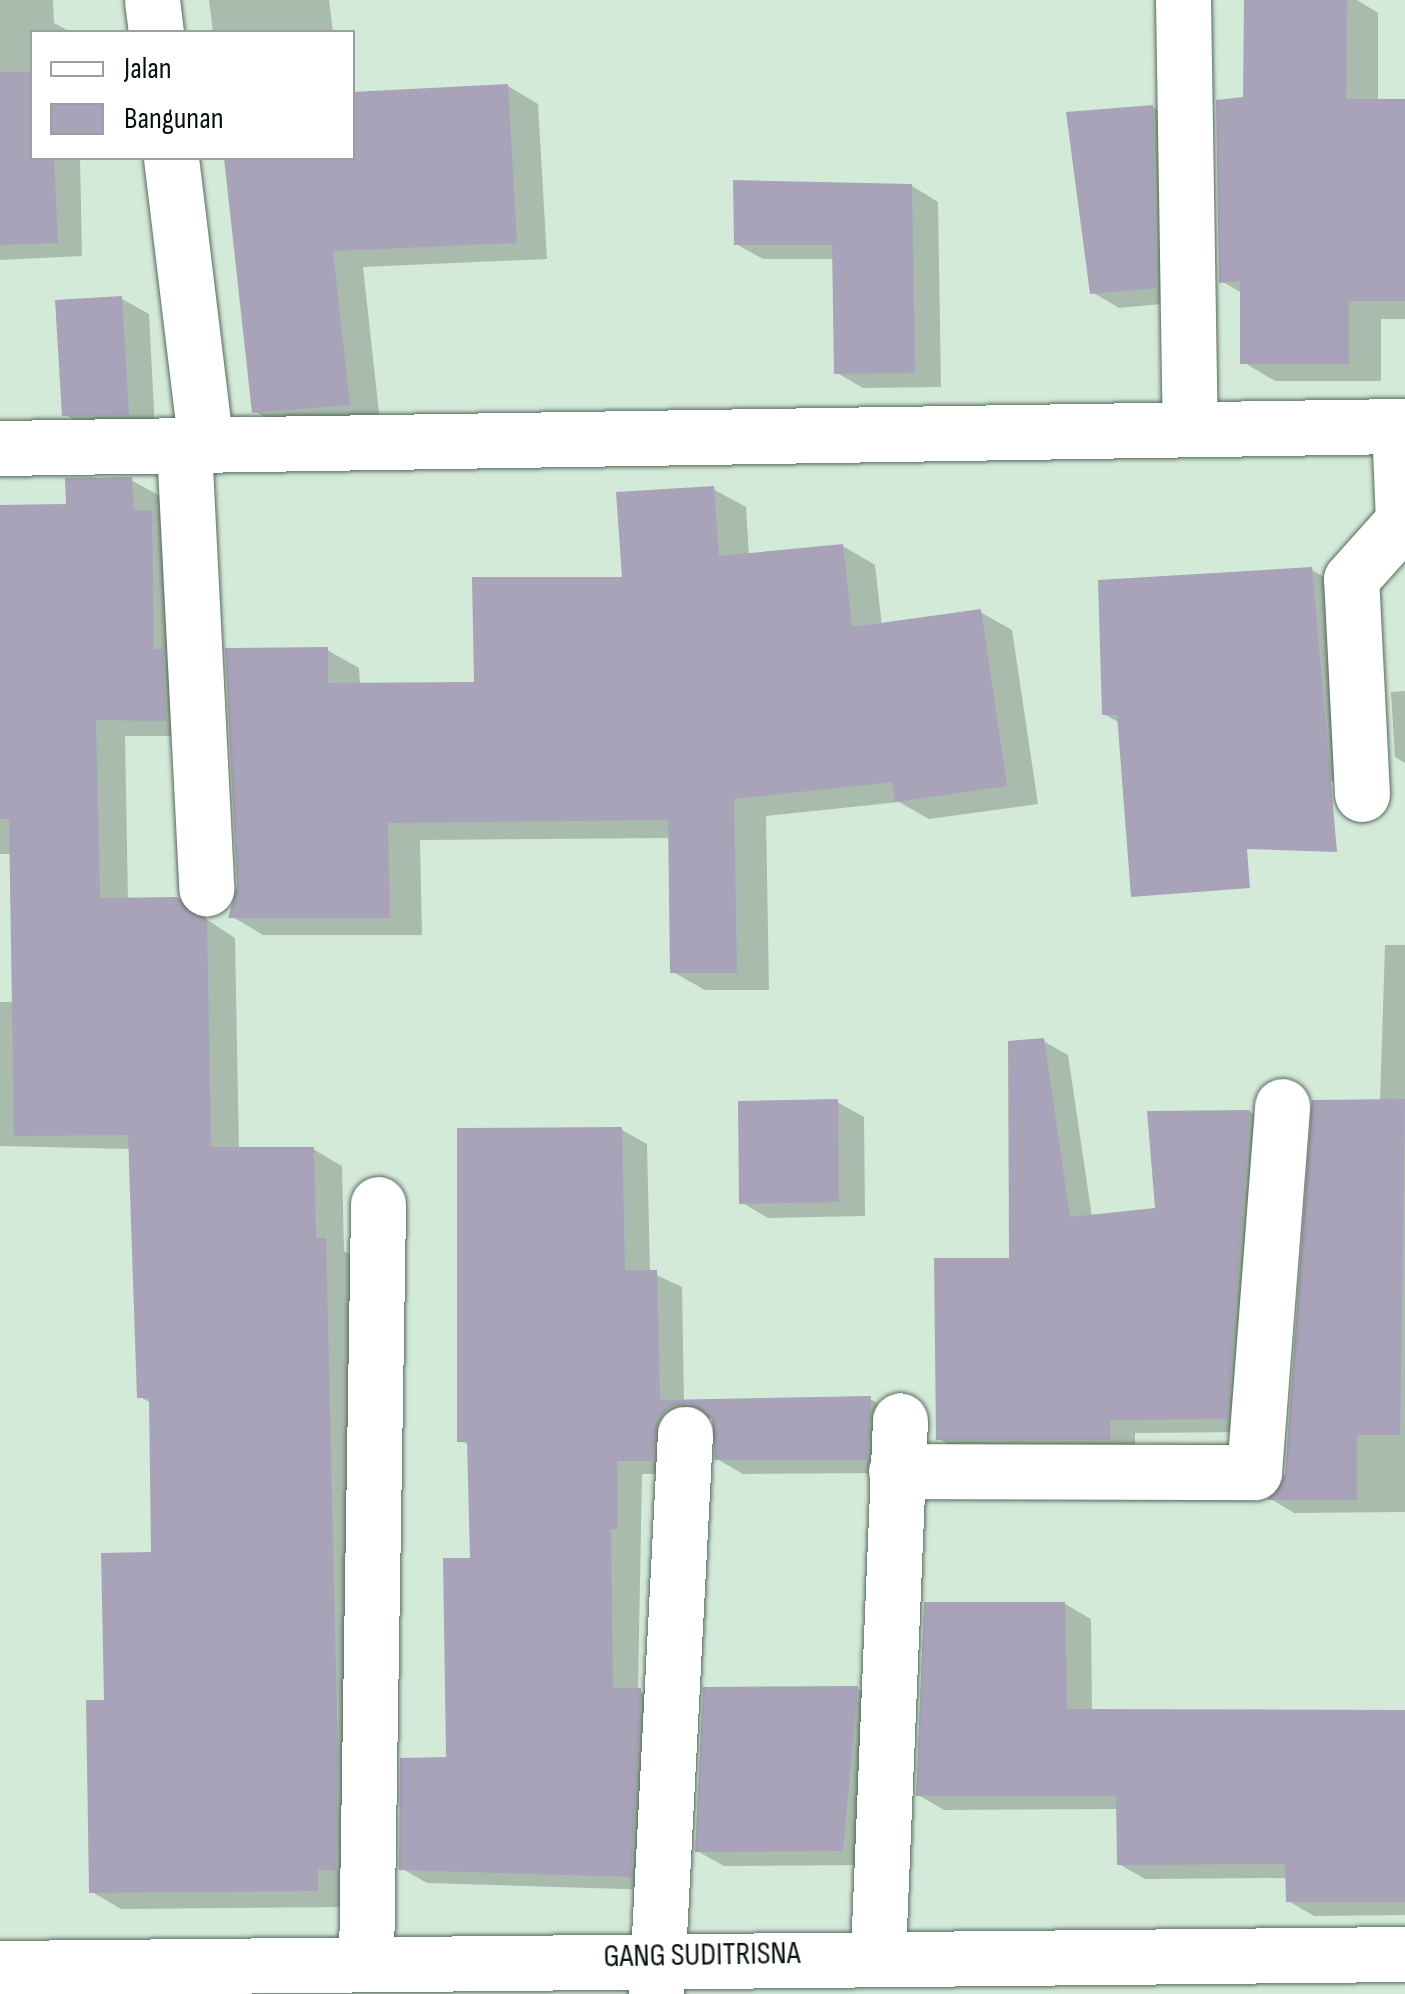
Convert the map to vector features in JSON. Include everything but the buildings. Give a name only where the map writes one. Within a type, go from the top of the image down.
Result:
[{"type":"street","points":[[152,0],[156,30]]},
{"type":"street","points":[[1183,0],[1190,426]]},
{"type":"street","points":[[171,160],[195,447],[206,888]]},
{"type":"street","points":[[0,448],[1190,426],[1402,426],[1403,521],[1350,579],[1362,794]]},
{"type":"street","points":[[878,1953],[898,1446],[1254,1472],[1282,1106]]},
{"type":"street","points":[[366,1963],[378,1204]]},
{"type":"street","points":[[658,1976],[685,1434]]},
{"type":"street","name":"GANG SUDITRISNA","points":[[0,1968],[366,1963],[658,1976],[878,1953],[1317,1974],[1405,1954]]}]
